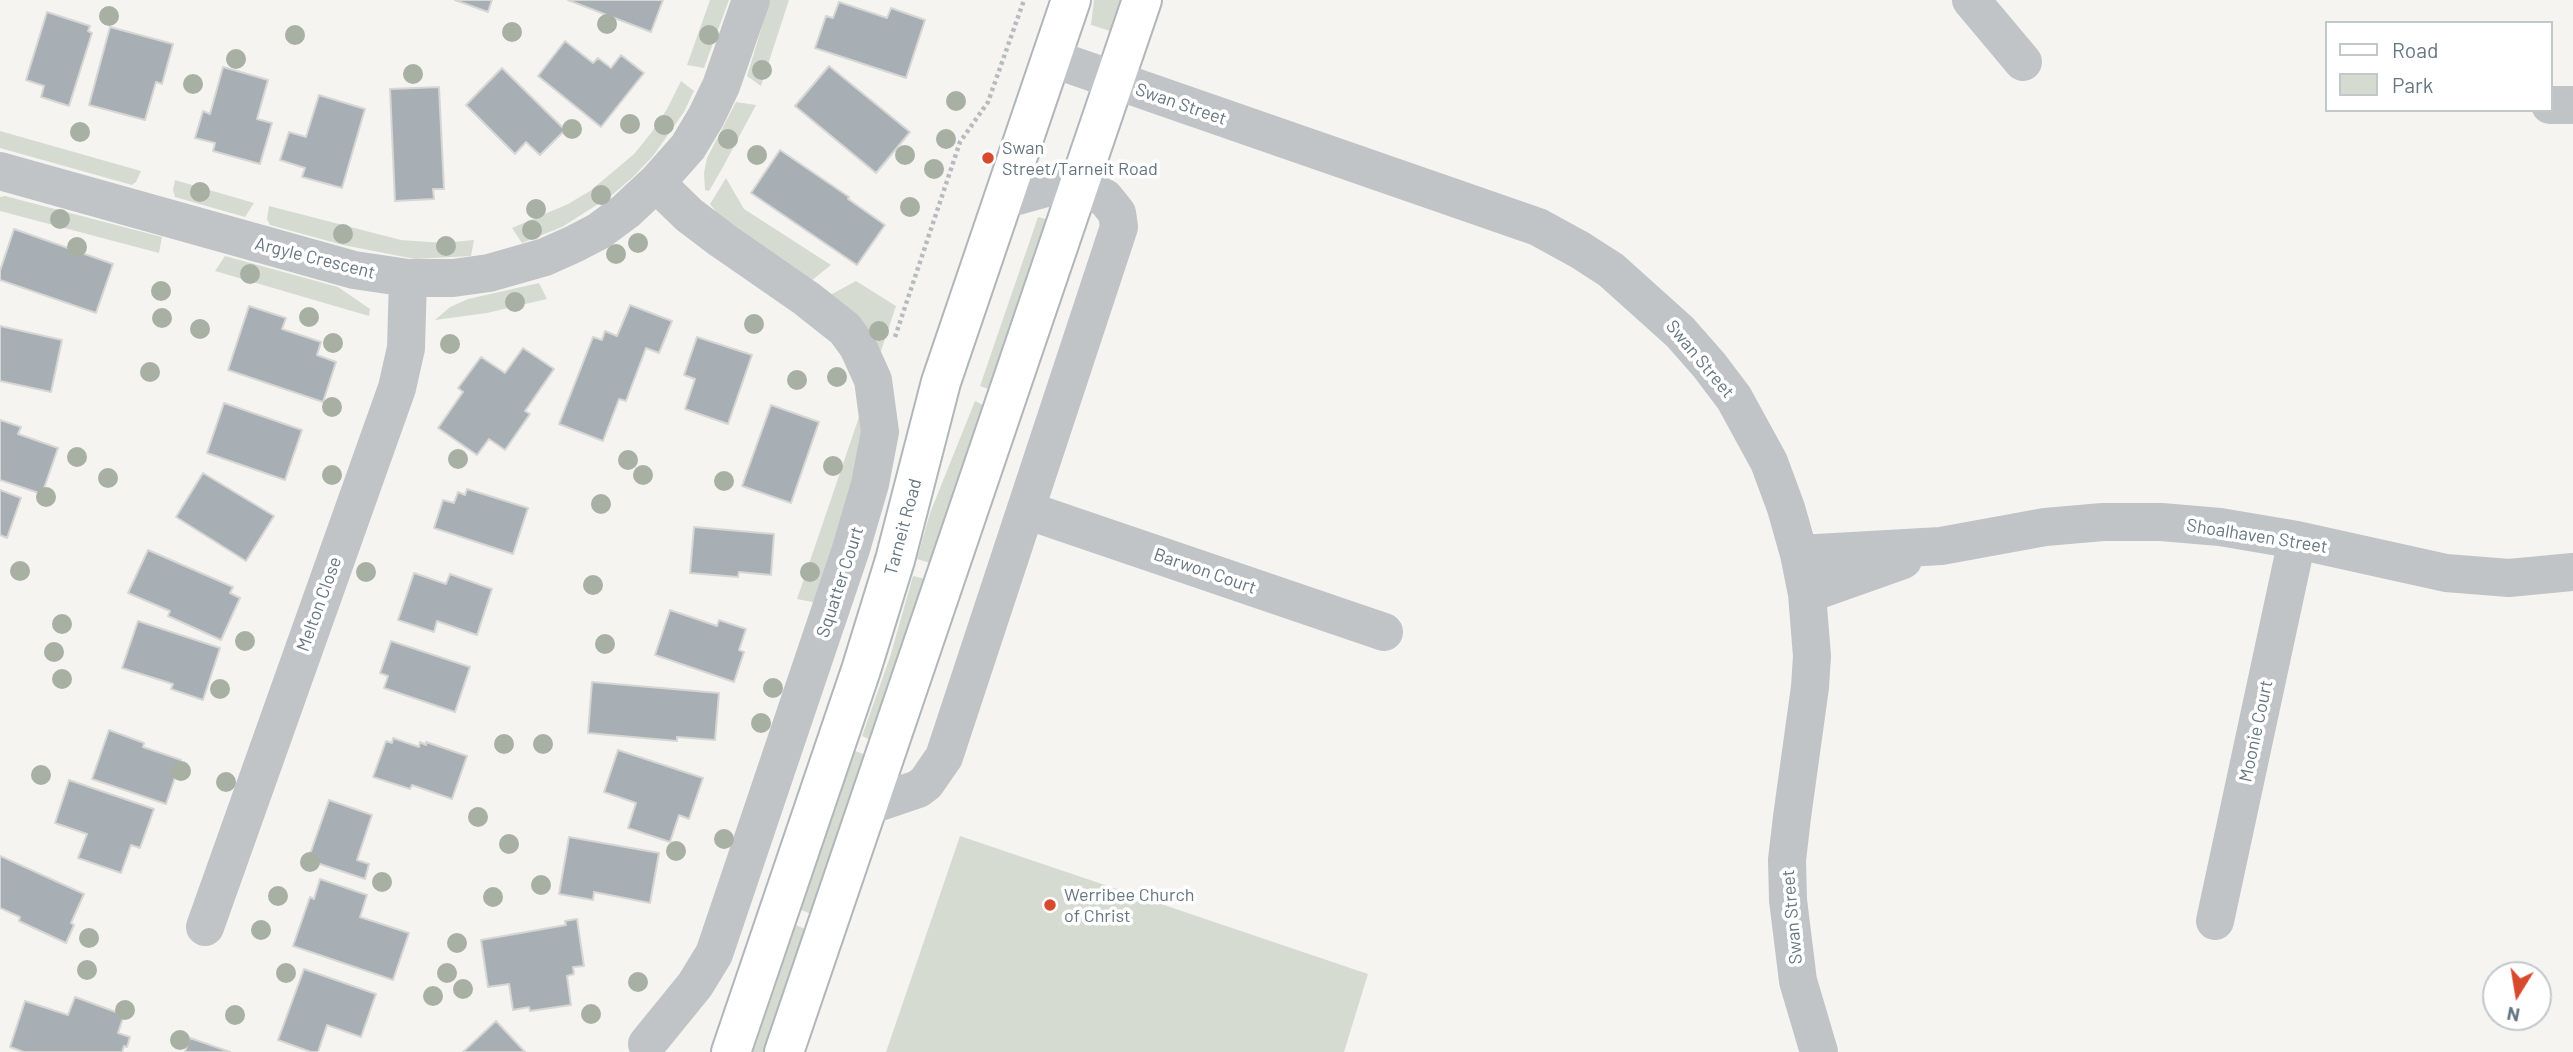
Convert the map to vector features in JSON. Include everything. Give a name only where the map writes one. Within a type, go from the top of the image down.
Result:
[{"type":"main road","name":"Tarneit Road","points":[[732,1052],[861,670],[895,560],[941,382],[1071,0]]},
{"type":"main road","points":[[784,1052],[1142,0]]},
{"type":"street","name":"Argyle Crescent","points":[[0,171],[335,265],[408,278],[453,278],[489,274],[545,257],[599,231],[656,183],[688,147],[706,117],[721,86],[751,0]]},
{"type":"street","points":[[1971,0],[2023,62]]},
{"type":"street","name":"Swan Street","points":[[1051,58],[1538,227],[1611,270],[1680,332],[1734,398],[1769,462],[1787,508],[1807,594],[1812,656],[1810,687],[1787,860],[1788,900],[1798,981],[1815,1051]]},
{"type":"street","points":[[2552,105],[2573,105]]},
{"type":"street","name":"Squatter Court","points":[[647,1044],[706,970],[727,918],[825,628],[870,484],[880,432],[876,390],[859,347],[845,328],[689,215],[656,183]]},
{"type":"street","points":[[868,807],[918,789],[926,783],[944,757],[1119,227],[1117,213],[1105,198],[1079,186],[1061,184],[1003,200]]},
{"type":"street","name":"Melton Close","points":[[205,926],[397,388],[406,348],[408,278]]},
{"type":"street","name":"Barwon Court","points":[[1026,510],[1384,632]]},
{"type":"street","name":"Shoalhaven Street","points":[[1799,554],[1941,546],[2045,527],[2103,522],[2161,522],[2220,527],[2297,540],[2446,573],[2509,578],[2573,572]]},
{"type":"street","name":"Moonie Court","points":[[2216,922],[2297,540]]},
{"type":"street","name":"Shoalhaven Street","points":[[1807,594],[1941,546]]},
{"type":"path","points":[[876,390],[960,142],[988,102],[1024,0]]},
{"type":"green space","points":[[710,0],[729,0],[704,68],[687,65]]},
{"type":"green space","points":[[770,0],[789,0],[761,86],[747,76]]},
{"type":"green space","points":[[1094,0],[1123,0],[1113,32],[1091,25]]},
{"type":"green space","points":[[681,81],[694,91],[684,112],[653,156],[633,177],[611,196],[562,227],[522,243],[512,228],[568,204],[590,191],[634,154],[667,109]]},
{"type":"green space","points":[[736,102],[756,105],[709,191],[705,190],[707,158]]},
{"type":"green space","points":[[0,131],[141,171],[132,185],[0,148]]},
{"type":"green space","points":[[726,178],[744,209],[831,265],[811,281],[722,219],[710,204]]},
{"type":"green space","points":[[175,180],[254,203],[245,217],[175,197]]},
{"type":"green space","points":[[5,196],[162,237],[159,253],[0,211],[0,197]]},
{"type":"green space","points":[[269,206],[401,240],[443,243],[474,240],[471,256],[415,259],[343,245],[270,225],[267,219]]},
{"type":"green space","points":[[1038,217],[1049,220],[991,390],[980,386]]},
{"type":"green space","points":[[225,256],[338,287],[370,309],[369,316],[215,271]]},
{"type":"green space","points":[[856,281],[896,306],[880,354],[830,295]]},
{"type":"green space","points":[[539,283],[547,299],[487,313],[435,320],[450,307],[468,299]]},
{"type":"green space","points":[[975,401],[983,405],[930,563],[917,559],[930,513]]},
{"type":"green space","points":[[860,414],[867,429],[817,603],[797,599]]},
{"type":"green space","points":[[913,576],[925,579],[871,740],[862,736],[890,657]]},
{"type":"green space","points":[[855,751],[866,755],[826,869],[814,915],[801,910]]},
{"type":"green space","name":"Werribee Church of Christ","points":[[960,836],[1368,974],[1344,1052],[886,1052]]},
{"type":"green space","points":[[796,925],[807,930],[764,1052],[753,1052]]},
{"type":"building","points":[[455,0],[492,0],[488,12]]},
{"type":"building","points":[[568,0],[663,0],[651,32]]},
{"type":"building","points":[[839,2],[887,18],[891,8],[925,20],[906,78],[815,48],[826,16],[833,18]]},
{"type":"building","points":[[47,12],[90,26],[88,31],[92,33],[69,106],[41,97],[44,86],[26,80]]},
{"type":"building","points":[[110,27],[173,44],[162,84],[156,82],[145,120],[89,105]]},
{"type":"building","points":[[565,41],[593,63],[598,58],[611,68],[621,55],[644,73],[601,127],[538,76]]},
{"type":"building","points":[[829,66],[910,132],[876,173],[795,106]]},
{"type":"building","points":[[223,67],[268,80],[257,119],[272,123],[260,164],[213,151],[215,143],[195,138],[203,111],[210,114]]},
{"type":"building","points":[[502,68],[565,130],[540,155],[526,142],[515,154],[466,105]]},
{"type":"building","points":[[439,87],[444,189],[433,189],[434,199],[395,201],[390,89]]},
{"type":"building","points":[[319,95],[365,109],[342,188],[302,177],[305,168],[280,160],[289,132],[306,137]]},
{"type":"building","points":[[780,150],[885,225],[857,265],[751,193]]},
{"type":"building","points":[[14,229],[113,264],[96,313],[0,280],[0,271]]},
{"type":"building","points":[[630,305],[672,321],[659,353],[646,348],[626,401],[619,399],[603,441],[559,424],[593,337],[602,340],[605,331],[617,336]]},
{"type":"building","points":[[249,306],[286,318],[282,329],[321,342],[317,355],[336,362],[323,402],[228,370]]},
{"type":"building","points":[[0,326],[62,340],[51,392],[0,381]]},
{"type":"building","points":[[697,337],[752,355],[728,424],[685,409],[695,379],[684,375]]},
{"type":"building","points":[[523,348],[554,369],[525,411],[530,414],[505,450],[489,439],[477,455],[438,428],[463,392],[458,388],[481,357],[505,373]]},
{"type":"building","points":[[224,403],[302,430],[285,480],[207,453]]},
{"type":"building","points":[[771,405],[819,422],[791,503],[742,486]]},
{"type":"building","points":[[0,420],[21,427],[18,434],[58,448],[42,494],[0,480]]},
{"type":"building","points":[[203,473],[274,516],[246,561],[176,517]]},
{"type":"building","points":[[467,489],[528,508],[513,554],[434,528],[443,500],[454,503],[458,492],[465,495]]},
{"type":"building","points":[[0,490],[21,498],[7,538],[0,535]]},
{"type":"building","points":[[694,527],[774,534],[771,575],[739,572],[738,577],[690,573]]},
{"type":"building","points":[[148,550],[233,587],[230,593],[240,598],[221,640],[168,616],[170,611],[128,593]]},
{"type":"building","points":[[414,573],[446,584],[450,574],[492,589],[477,635],[437,621],[434,632],[398,620]]},
{"type":"building","points":[[670,610],[717,626],[719,620],[746,629],[739,650],[744,652],[734,682],[655,655]]},
{"type":"building","points":[[138,621],[220,648],[203,700],[171,689],[173,684],[122,668]]},
{"type":"building","points":[[391,641],[470,667],[455,712],[384,688],[388,676],[380,673]]},
{"type":"building","points":[[592,682],[719,693],[715,740],[677,737],[677,741],[588,733]]},
{"type":"building","points":[[109,730],[144,743],[143,747],[181,760],[166,804],[92,779]]},
{"type":"building","points":[[393,738],[419,747],[420,742],[426,745],[426,742],[467,756],[452,799],[412,785],[410,789],[373,777],[386,741],[392,743]]},
{"type":"building","points":[[618,750],[703,778],[689,819],[679,815],[670,842],[628,828],[636,803],[604,792]]},
{"type":"building","points":[[69,780],[154,809],[140,848],[131,845],[121,873],[78,858],[87,834],[55,823]]},
{"type":"building","points":[[329,800],[372,815],[357,860],[369,864],[365,879],[308,860]]},
{"type":"building","points":[[569,837],[659,853],[650,903],[594,892],[593,900],[559,894]]},
{"type":"building","points":[[0,856],[84,894],[71,923],[74,925],[66,943],[19,921],[20,917],[0,908]]},
{"type":"building","points":[[320,879],[367,895],[360,917],[409,933],[393,980],[293,946],[310,897],[314,899]]},
{"type":"building","points":[[577,919],[584,966],[573,967],[574,974],[567,976],[571,1005],[530,1011],[529,1007],[513,1010],[509,984],[488,987],[481,940],[566,925],[565,921]]},
{"type":"building","points":[[304,969],[376,994],[361,1037],[327,1025],[318,1052],[278,1040]]},
{"type":"building","points":[[75,997],[124,1015],[118,1033],[130,1037],[122,1052],[24,1052],[10,1047],[25,1001],[68,1015]]},
{"type":"building","points":[[496,1021],[525,1052],[463,1052]]},
{"type":"building","points":[[190,1038],[230,1052],[185,1052]]},
{"type":"place","name":"Swan Street/Tarneit Road","points":[[988,158]]},
{"type":"place","name":"Werribee Church of Christ","points":[[1050,905]]}]
